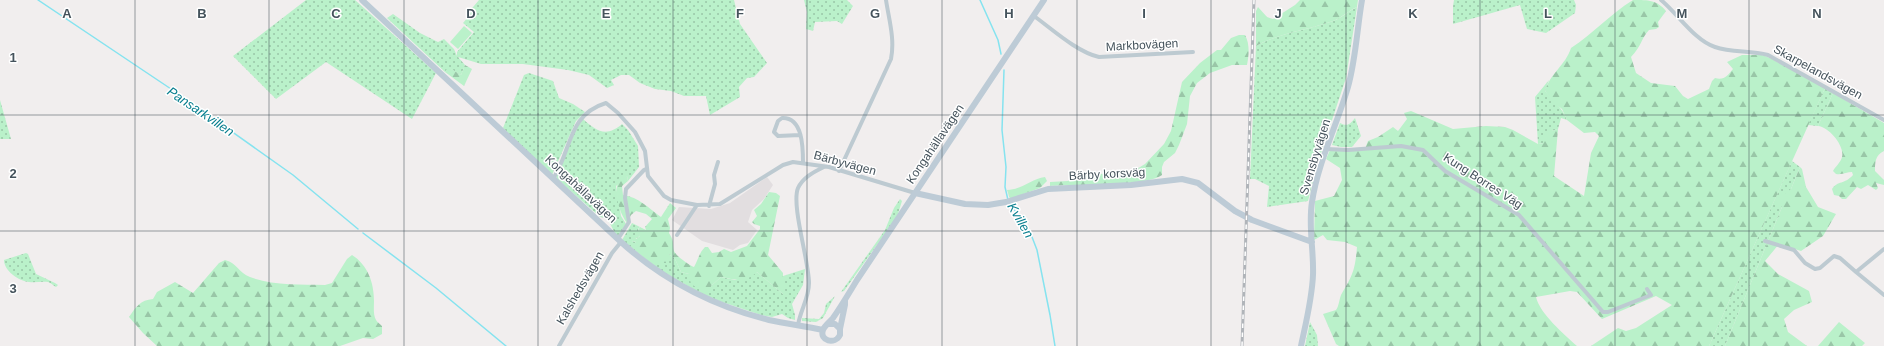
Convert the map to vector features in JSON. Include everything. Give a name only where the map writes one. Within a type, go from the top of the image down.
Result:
[{"type":"street","name":"Kongahällavägen","points":[[362,0],[620,241],[655,270],[697,294],[749,314],[823,330]]},
{"type":"street","points":[[839,171],[891,59],[892,39],[886,0]]},
{"type":"street","name":"Kongahällavägen","points":[[845,300],[840,329],[841,334],[839,338],[831,344],[824,338],[823,330],[845,300],[1044,0]]},
{"type":"street","name":"Svensbyvägen","points":[[1301,346],[1310,308],[1313,275],[1312,201],[1320,169],[1328,149],[1350,79],[1362,0]]},
{"type":"street","name":"Skarpelandsvägen","points":[[1661,0],[1688,27],[1712,46],[1728,51],[1756,52],[1768,55],[1884,120]]},
{"type":"street","name":"Markbovägen","points":[[1034,16],[1080,49],[1099,58],[1193,52]]},
{"type":"street","points":[[554,179],[579,120],[593,109],[606,104],[610,105],[626,120],[643,145],[646,169],[626,189],[630,222],[620,241]]},
{"type":"street","points":[[800,136],[778,136],[774,132],[780,120],[784,118],[793,122],[800,136],[803,163]]},
{"type":"street","name":"Kung Borres Väg","points":[[1328,149],[1348,150],[1401,146],[1423,150],[1445,171],[1519,215],[1603,312],[1608,312],[1651,295],[1647,289]]},
{"type":"street","points":[[709,206],[715,184],[714,175],[718,162]]},
{"type":"street","name":"Bärbyvägen","points":[[646,169],[648,176],[668,199],[697,205],[709,206],[720,204],[783,165],[793,162],[824,167],[915,193]]},
{"type":"street","points":[[798,325],[806,300],[809,281],[800,226],[797,193],[798,188],[807,177],[824,167]]},
{"type":"street","name":"Bärby korsväg","points":[[915,193],[965,204],[999,204],[1048,189],[1131,186],[1170,179],[1184,179],[1198,183],[1235,211],[1252,220],[1312,242]]},
{"type":"street","points":[[677,235],[697,205]]},
{"type":"street","name":"Kalshedsvägen","points":[[559,346],[620,241]]},
{"type":"street","points":[[1765,241],[1794,250],[1805,263],[1815,268],[1820,268],[1834,256],[1840,258],[1884,295]]},
{"type":"street","points":[[1856,272],[1884,249]]},
{"type":"street","points":[[828,324],[835,324],[840,329]]},
{"type":"shaded area","points":[[767,177],[773,185],[764,199],[752,210],[748,222],[757,230],[748,243],[740,245],[733,250],[702,241],[672,220],[679,207],[711,209],[730,203]]},
{"type":"green space","points":[[306,0],[355,0],[436,73],[412,119],[326,62],[276,99],[233,56]]},
{"type":"green space","points":[[479,0],[734,0],[740,24],[767,63],[754,77],[747,78],[739,87],[740,97],[710,115],[706,96],[684,96],[671,91],[655,89],[640,83],[629,75],[621,75],[611,80],[614,85],[607,88],[589,75],[568,70],[523,64],[481,64],[458,57],[465,65],[461,75],[449,68],[445,72],[387,18],[393,14],[420,33],[438,42],[444,39],[454,49],[457,56],[457,52],[474,32],[463,23],[469,16],[468,13]]},
{"type":"green space","points":[[804,0],[847,0],[853,6],[842,24],[837,21],[815,22],[813,31],[806,29],[807,12]]},
{"type":"green space","points":[[1300,0],[1358,0],[1357,7],[1337,19],[1274,38],[1256,46],[1256,11],[1258,7],[1267,17],[1273,19],[1295,5]]},
{"type":"green space","points":[[1454,0],[1574,0],[1576,5],[1575,13],[1546,33],[1527,29],[1520,5],[1453,24]]},
{"type":"green space","points":[[1633,0],[1652,1],[1663,7],[1666,11],[1658,22],[1659,27],[1649,30],[1631,57],[1636,73],[1651,83],[1675,86],[1683,96],[1688,99],[1709,89],[1715,78],[1721,79],[1727,75],[1733,69],[1727,62],[1742,55],[1762,55],[1825,88],[1709,346],[1591,346],[1618,328],[1626,331],[1636,328],[1672,305],[1656,296],[1602,319],[1577,292],[1570,291],[1536,297],[1547,317],[1577,346],[1339,346],[1336,344],[1323,314],[1336,310],[1341,295],[1353,272],[1357,247],[1345,242],[1327,240],[1323,235],[1314,240],[1315,201],[1334,196],[1342,180],[1340,168],[1326,159],[1330,150],[1365,149],[1368,141],[1378,137],[1393,127],[1398,131],[1407,119],[1404,113],[1411,111],[1453,129],[1486,126],[1505,127],[1538,144],[1544,143],[1545,133],[1558,129],[1554,176],[1584,196],[1591,153],[1599,136],[1595,132],[1584,133],[1567,120],[1562,109],[1554,103],[1545,91],[1571,48]]},
{"type":"green space","points":[[1357,7],[1346,78],[1317,165],[1308,201],[1267,207],[1269,186],[1255,179],[1250,179],[1256,46],[1274,38],[1333,21]]},
{"type":"green space","points":[[464,26],[472,33],[458,49],[450,42]]},
{"type":"green space","points":[[1239,35],[1245,35],[1248,42],[1249,53],[1247,65],[1232,65],[1210,73],[1197,83],[1190,96],[1187,124],[1175,153],[1164,162],[1162,167],[1162,175],[1154,179],[1141,182],[1050,186],[1050,182],[1068,181],[1073,175],[1125,173],[1135,170],[1145,164],[1164,144],[1171,131],[1182,82],[1200,63],[1217,50],[1221,50],[1231,38]]},
{"type":"green space","points":[[465,65],[472,69],[464,86],[445,72],[448,67],[461,75]]},
{"type":"green space","points":[[529,73],[553,81],[559,98],[573,104],[585,112],[576,121],[552,175],[503,128],[524,75]]},
{"type":"green space","points":[[1549,80],[1545,91],[1560,108],[1567,120],[1561,118],[1558,129],[1552,131],[1544,143],[1538,144],[1535,97]]},
{"type":"green space","points":[[1825,88],[1833,93],[1818,126],[1808,125]]},
{"type":"green space","points":[[1833,93],[1884,123],[1884,151],[1877,157],[1875,162],[1875,171],[1884,180],[1884,185],[1876,183],[1878,188],[1876,190],[1868,185],[1861,189],[1857,187],[1846,199],[1842,199],[1839,196],[1834,195],[1832,189],[1837,184],[1850,178],[1853,175],[1852,172],[1836,174],[1833,171],[1842,157],[1841,148],[1831,133],[1818,126]]},
{"type":"green space","points":[[0,100],[11,139],[0,139]]},
{"type":"green space","points":[[582,118],[597,129],[606,132],[611,131],[622,124],[628,130],[638,146],[639,167],[628,181],[627,176],[616,186],[621,216],[626,224],[618,236],[607,219],[600,217],[556,178],[578,124]]},
{"type":"green space","points":[[1355,118],[1361,136],[1352,147],[1332,145],[1340,123],[1345,125],[1349,124]]},
{"type":"green space","points":[[1792,161],[1800,167],[1725,346],[1709,346]]},
{"type":"green space","points":[[1800,167],[1802,169],[1806,187],[1818,207],[1836,214],[1823,236],[1801,251],[1779,244],[1765,261],[1778,274],[1809,291],[1812,302],[1794,310],[1784,319],[1788,332],[1807,346],[1725,346],[1782,207],[1776,203],[1776,200],[1791,189]]},
{"type":"green space","points":[[627,176],[628,181],[622,186],[623,195],[639,200],[661,217],[670,203],[676,208],[668,219],[670,228],[669,233],[673,241],[674,251],[683,260],[694,267],[705,247],[708,247],[712,253],[719,252],[724,249],[731,252],[747,246],[760,229],[760,226],[752,222],[757,216],[754,210],[761,204],[769,192],[776,193],[780,196],[768,255],[783,273],[783,294],[757,272],[749,278],[740,280],[721,277],[711,286],[709,291],[704,292],[691,284],[689,274],[681,272],[675,259],[669,254],[666,263],[653,263],[634,247],[636,242],[632,241],[634,237],[636,239],[640,236],[637,232],[640,227],[646,230],[645,227],[652,219],[646,214],[636,211],[631,215],[627,223],[619,207],[617,189],[619,178]]},
{"type":"green space","points":[[1045,177],[1047,181],[1040,188],[1010,199],[1007,190],[1012,190]]},
{"type":"green space","points":[[900,199],[902,201],[897,217],[844,291],[841,292],[885,230],[894,208]]},
{"type":"green space","points":[[632,223],[640,227],[638,229],[640,236],[632,241],[669,254],[675,259],[681,272],[689,274],[711,286],[721,277],[735,280],[757,272],[783,294],[783,276],[805,269],[803,285],[792,304],[795,320],[782,314],[772,317],[761,315],[707,297],[658,269],[622,240]]},
{"type":"green space","points":[[26,253],[28,254],[36,274],[58,285],[56,287],[48,282],[25,281],[17,278],[9,272],[6,268],[4,260]]},
{"type":"green space","points":[[352,255],[358,259],[366,269],[373,288],[374,316],[376,321],[382,326],[382,334],[373,339],[363,338],[340,346],[157,346],[129,317],[136,307],[142,302],[153,299],[157,292],[175,282],[193,293],[219,263],[225,260],[232,263],[246,275],[259,280],[287,284],[325,285],[332,283],[347,259]]},
{"type":"green space","points":[[835,296],[823,318],[816,322],[802,321],[802,318],[819,319],[824,313],[826,304]]},
{"type":"green space","points":[[1310,322],[1317,335],[1318,346],[1305,346]]},
{"type":"green space","points":[[1839,322],[1865,343],[1862,346],[1818,346]]},
{"type":"waterway","name":"Pansarkvillen","points":[[38,0],[183,97],[293,175],[358,229]]},
{"type":"waterway","name":"Kvillen","points":[[980,0],[998,40],[1001,54]]},
{"type":"waterway","name":"Kvillen","points":[[1004,70],[1002,130],[1006,167],[1005,187],[1008,200]]},
{"type":"waterway","name":"Kvillen","points":[[1010,203],[1032,237],[1037,250],[1055,346]]},
{"type":"waterway","name":"Pansarkvillen","points":[[363,233],[436,288],[506,346]]},
{"type":"railway","points":[[1242,346],[1254,0]]}]
